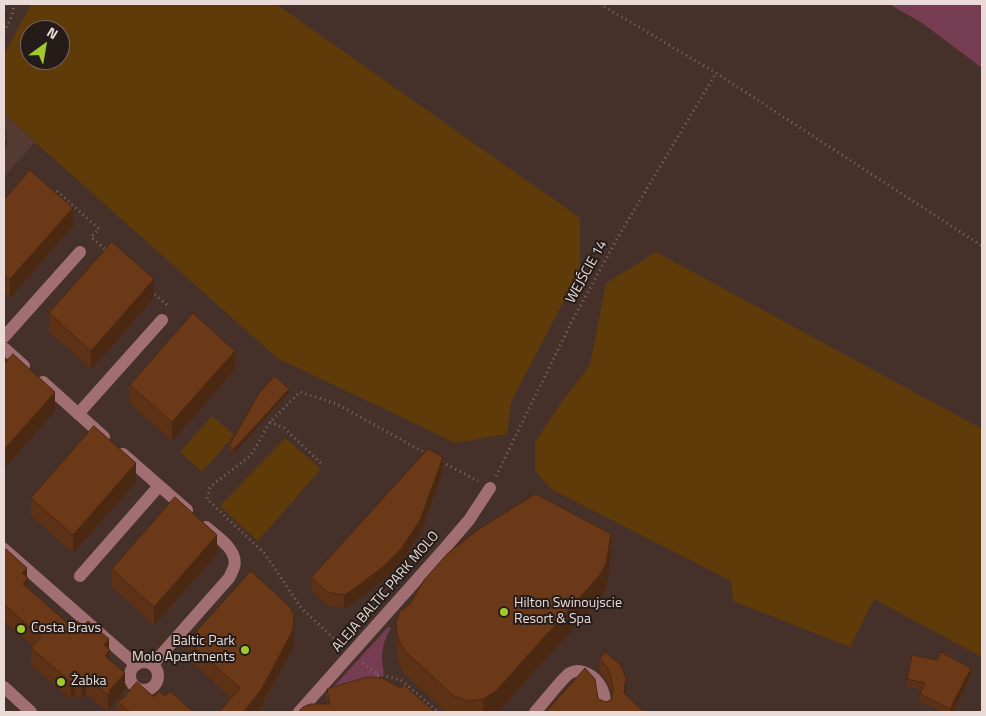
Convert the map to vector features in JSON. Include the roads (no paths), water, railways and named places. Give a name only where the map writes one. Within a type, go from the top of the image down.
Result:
[{"type":"street","points":[[4,337],[80,252]]},
{"type":"street","points":[[78,414],[162,320]]},
{"type":"street","points":[[4,348],[228,547],[234,556],[235,566],[229,578],[152,664]]},
{"type":"street","points":[[80,576],[159,486]]},
{"type":"street","name":"ALEJA BALTIC PARK MOLO","points":[[299,712],[352,655],[469,520],[490,488]]},
{"type":"street","points":[[4,549],[136,665]]},
{"type":"street","points":[[144,662],[152,664],[158,673],[156,684],[148,690],[137,688],[130,677],[132,668],[136,665],[144,662]]},
{"type":"street","points":[[536,712],[569,673],[577,671],[584,672],[595,679],[606,694],[605,708]]},
{"type":"street","points":[[4,687],[31,712]]},
{"type":"street","points":[[126,700],[137,688]]},
{"type":"place","name":"Hilton Swinoujscie Resort & Spa","points":[[504,612]]},
{"type":"place","name":"Costa Bravs","points":[[21,629]]},
{"type":"place","name":"Baltic Park Molo Apartments","points":[[245,650]]},
{"type":"place","name":"Żabka","points":[[61,682]]}]
